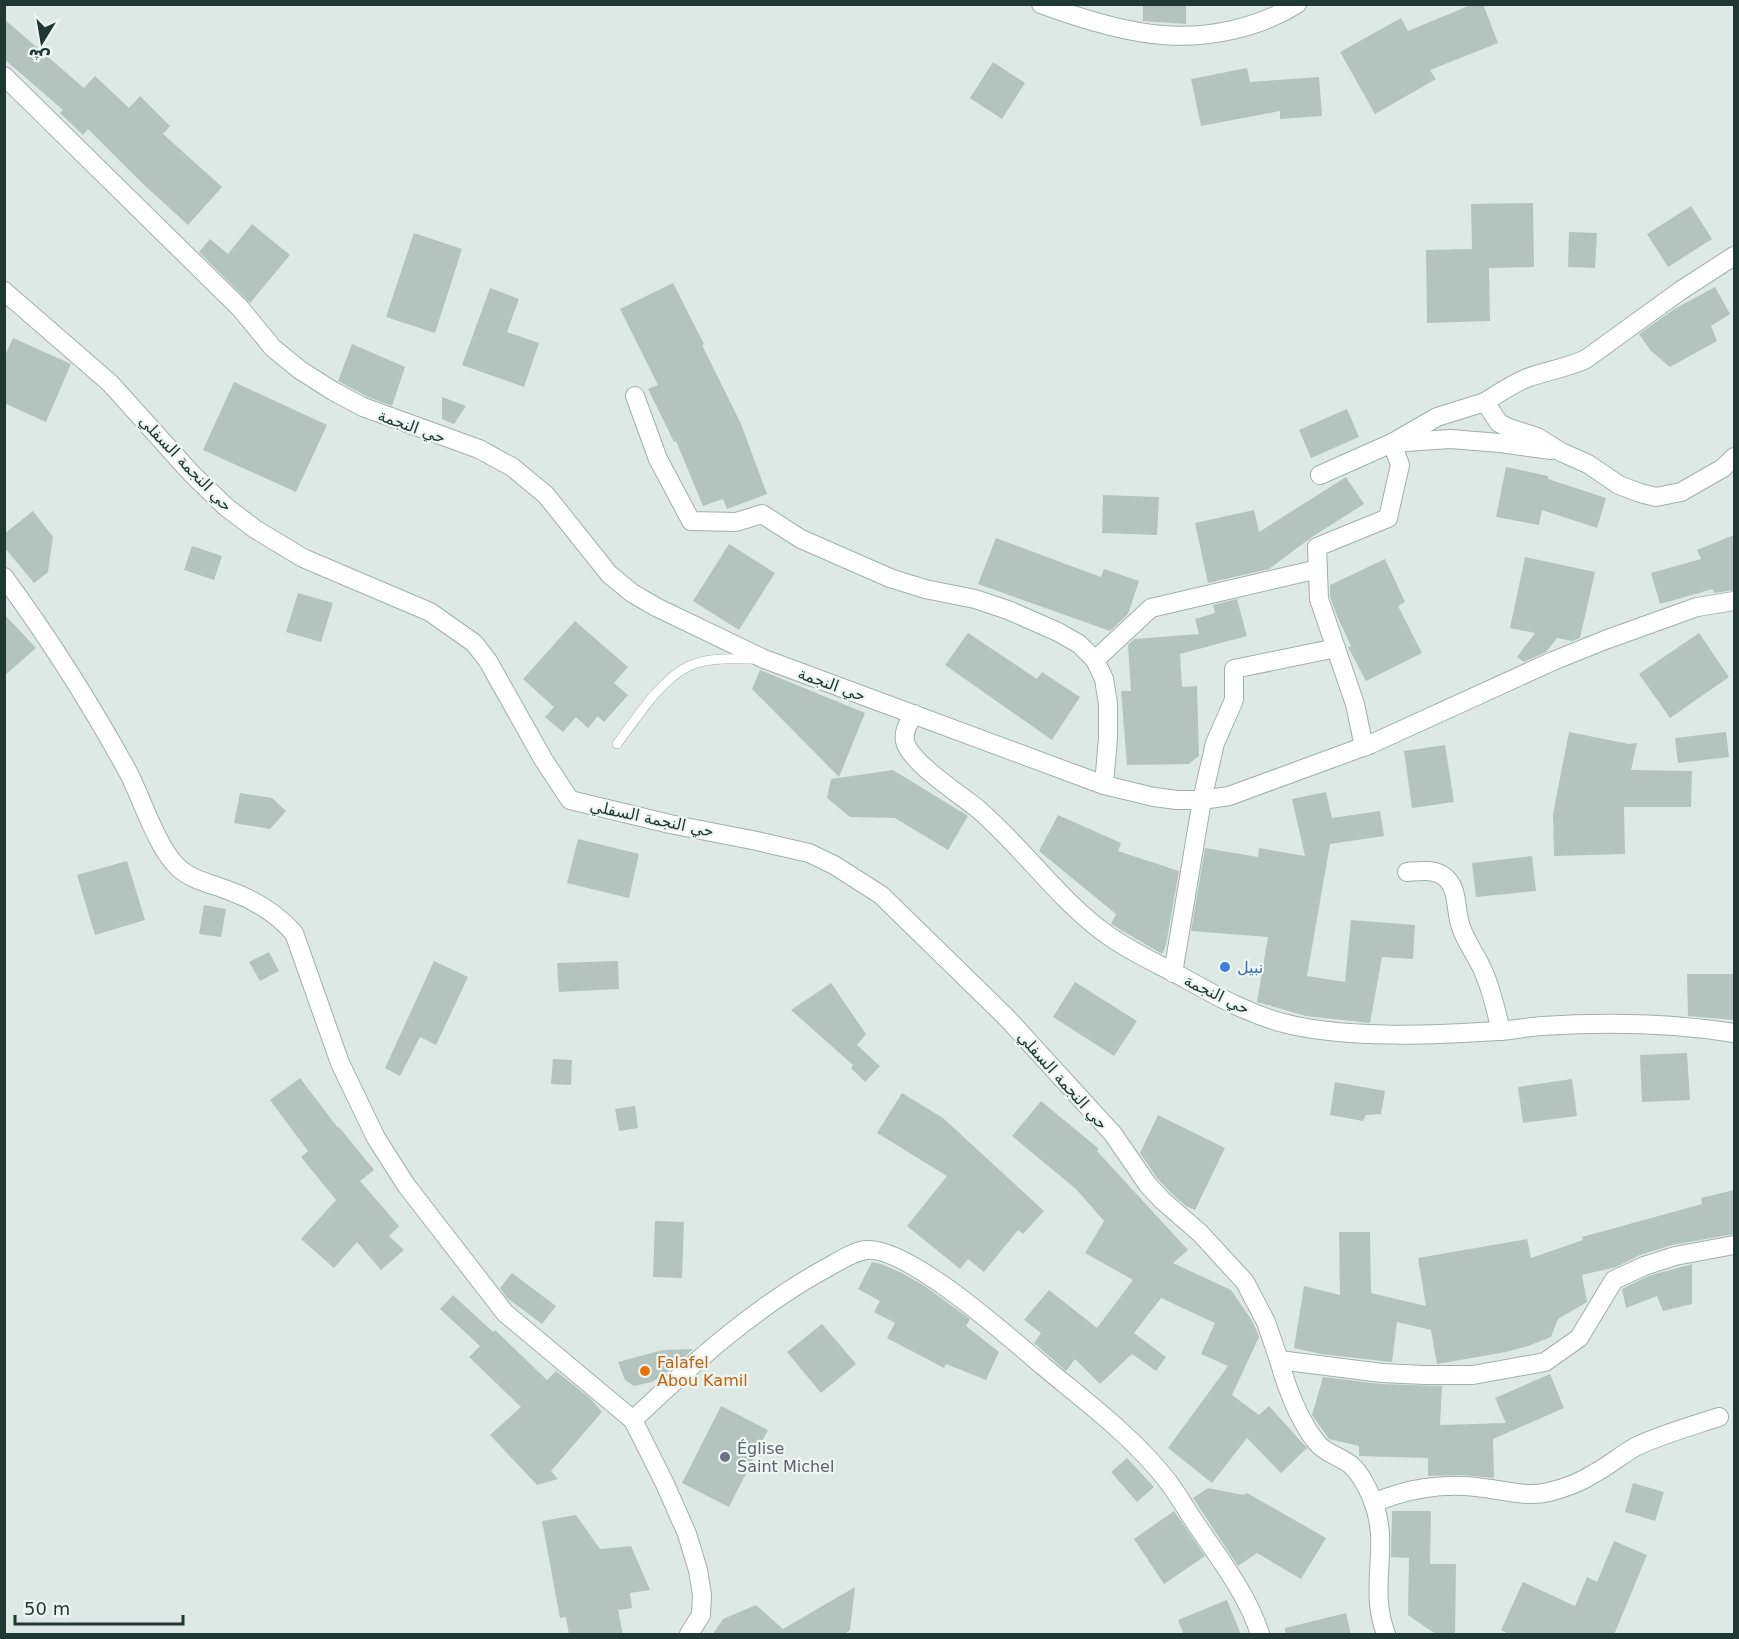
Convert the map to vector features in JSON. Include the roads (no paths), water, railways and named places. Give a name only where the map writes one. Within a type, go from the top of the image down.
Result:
[{"type":"street","points":[[1041,4],[1130,30],[1165,35],[1217,32],[1242,27],[1264,20],[1297,4]]},
{"type":"street","name":"حي النجمة","points":[[4,76],[240,308],[273,348],[300,370],[363,407],[478,449],[512,467],[546,495],[609,574],[632,593],[656,607],[764,659],[914,714],[905,730],[905,741],[909,751],[978,809],[1077,909],[1104,932],[1217,997],[1287,1024],[1333,1031],[1442,1034],[1604,1023],[1676,1026],[1734,1033]]},
{"type":"street","points":[[1320,475],[1392,443],[1437,417],[1485,402],[1529,377],[1573,366],[1734,256]]},
{"type":"street","name":"حي النجمة السفلي","points":[[4,291],[110,383],[191,473],[226,507],[255,529],[303,558],[430,612],[474,644],[488,661],[543,759],[570,800],[670,824],[757,841],[809,854],[834,865],[880,895],[1007,1018],[1113,1134],[1163,1201],[1200,1233],[1245,1282],[1266,1322],[1280,1360],[1288,1392],[1318,1444],[1352,1466],[1365,1484],[1374,1503],[1381,1536],[1377,1586],[1378,1606],[1386,1635]]},
{"type":"street","points":[[635,396],[658,459],[691,521],[736,522],[762,514],[801,539],[890,578],[925,589],[975,599],[1008,610],[1079,644],[1095,660],[1104,679],[1108,704],[1104,785]]},
{"type":"street","points":[[1485,402],[1499,423],[1537,437],[1561,452],[1588,464],[1619,485],[1656,497],[1681,492],[1699,483],[1723,468],[1734,457]]},
{"type":"street","points":[[1392,443],[1450,440],[1500,443],[1561,452]]},
{"type":"street","points":[[1364,747],[1355,704],[1319,599],[1317,547],[1388,518],[1400,465],[1392,443]]},
{"type":"street","points":[[1095,660],[1151,608],[1318,569]]},
{"type":"street","points":[[4,577],[97,715],[171,860],[183,873],[262,905],[281,919],[294,933],[340,1064],[376,1138],[406,1185],[505,1313],[633,1420],[670,1494],[687,1534],[698,1570],[702,1595],[701,1615],[689,1635]]},
{"type":"street","points":[[914,714],[1104,785],[1154,797],[1202,800],[1229,796],[1364,747],[1553,661],[1605,640],[1697,607],[1734,601]]},
{"type":"street","points":[[1173,972],[1202,800],[1215,743],[1234,700],[1234,669],[1336,648]]},
{"type":"street","points":[[1407,872],[1430,870],[1440,873],[1448,880],[1455,894],[1465,938],[1484,971],[1501,1031]]},
{"type":"street","points":[[1280,1360],[1382,1373],[1425,1375],[1473,1375],[1545,1362],[1579,1338],[1614,1280],[1644,1266],[1675,1256],[1734,1245]]},
{"type":"street","points":[[633,1420],[701,1356],[769,1303],[845,1258],[866,1250],[887,1254],[908,1263],[966,1301],[1132,1442],[1169,1483],[1213,1548],[1253,1613],[1260,1635]]},
{"type":"street","points":[[1374,1503],[1392,1495],[1439,1486],[1547,1493],[1574,1484],[1596,1473],[1618,1456],[1639,1445],[1719,1417]]},
{"type":"lane","points":[[617,744],[670,679],[688,666],[727,658],[764,659]]},
{"type":"place","name":"نبيل","points":[[1225,967]]},
{"type":"place","name":"Falafel Abou Kamil","points":[[645,1371]]},
{"type":"place","name":"Église Saint Michel","points":[[725,1457]]}]
